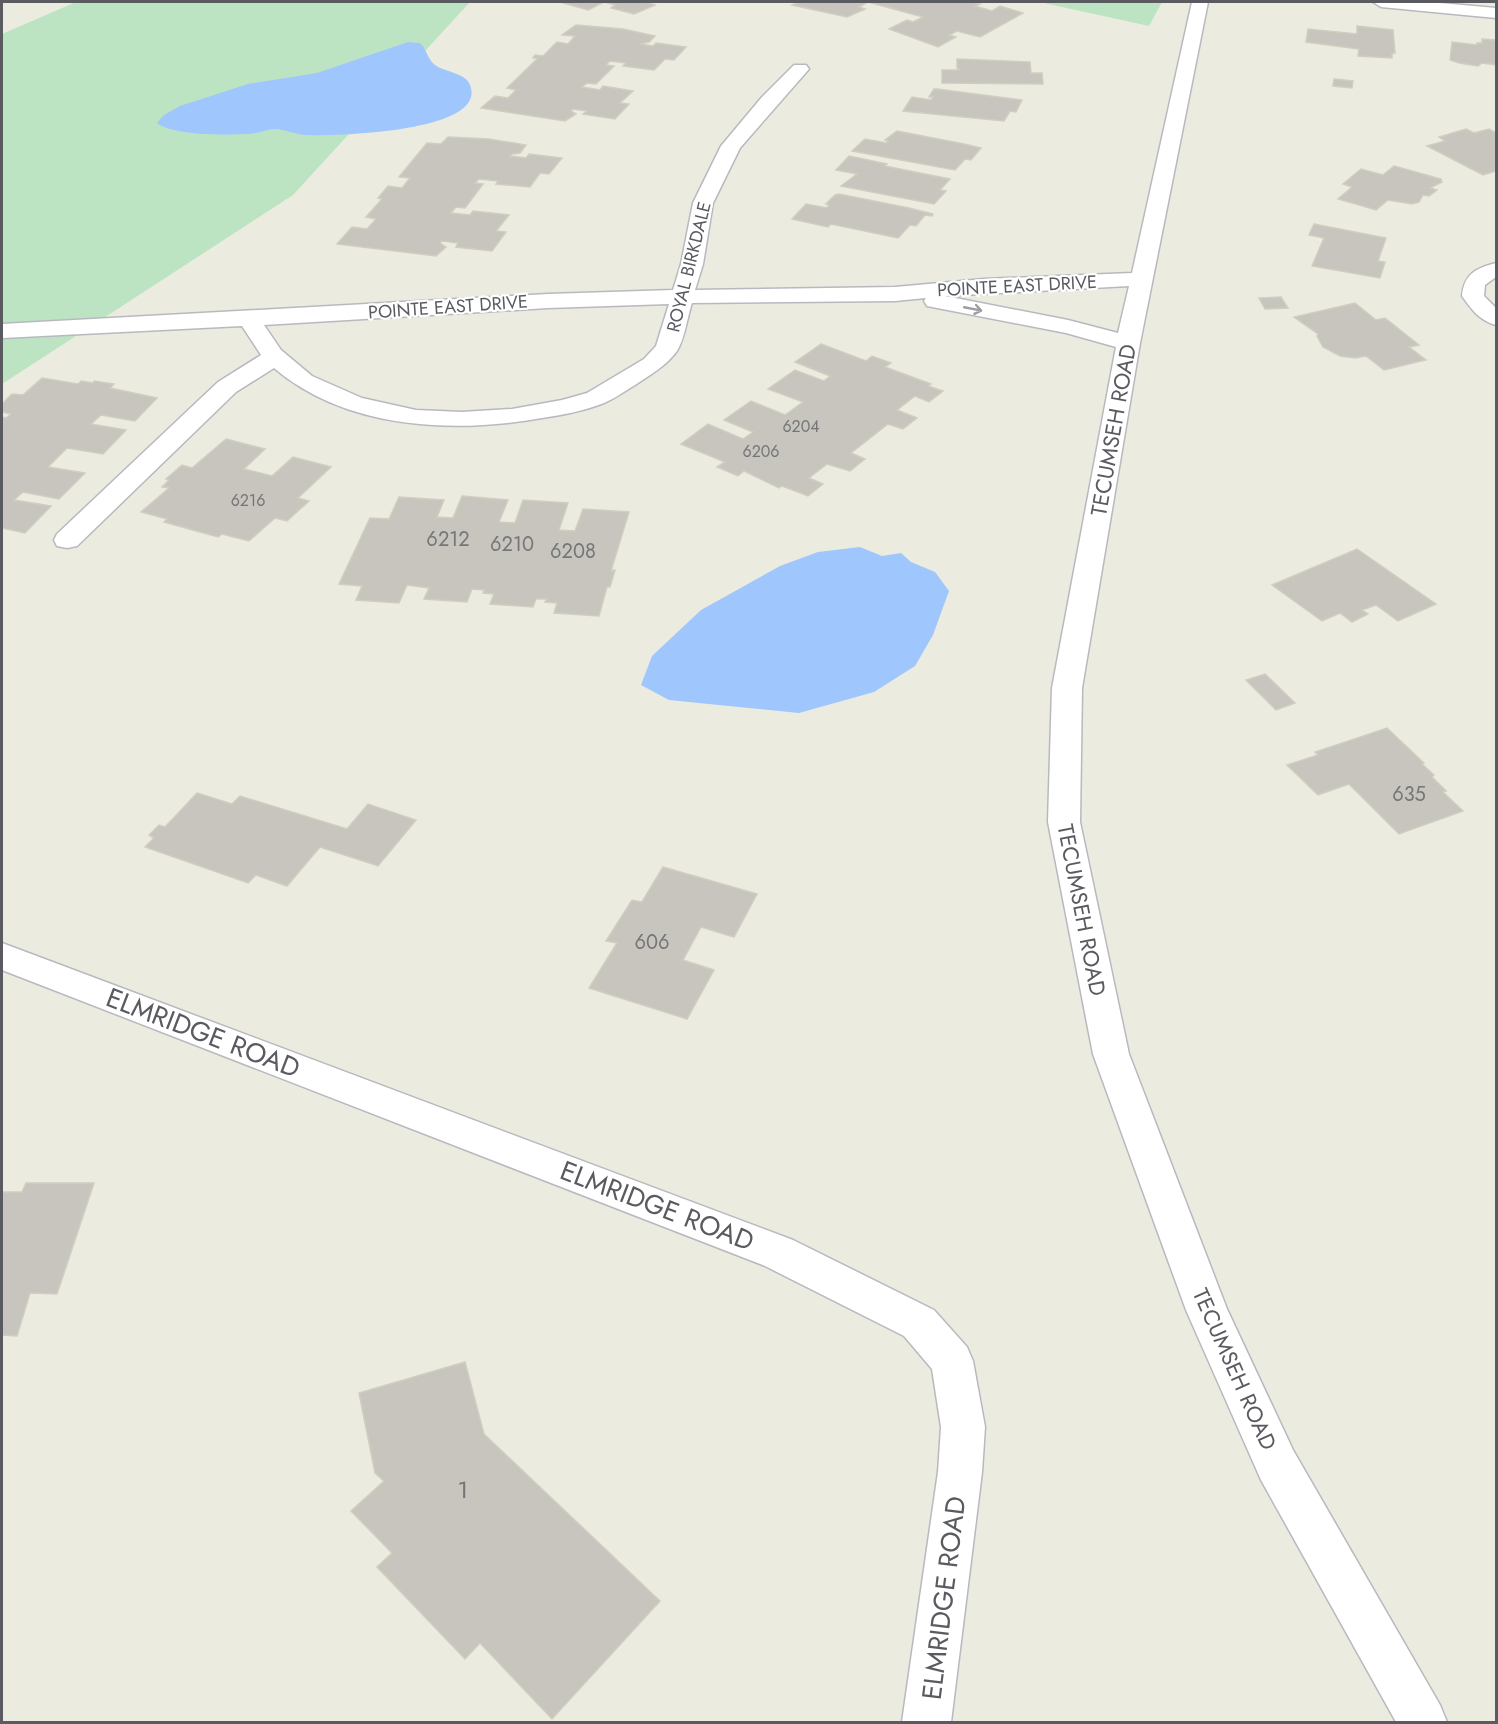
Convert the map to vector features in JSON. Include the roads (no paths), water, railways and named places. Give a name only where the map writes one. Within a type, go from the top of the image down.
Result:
[{"type":"street","name":"TECUMSEH ROAD","points":[[1200,2],[1140,279],[1067,688],[1064,811],[1066,834],[1111,1054],[1207,1310],[1277,1465],[1423,1722]]},
{"type":"street","points":[[1381,2],[1497,13]]},
{"type":"street","name":"ROYAL BIRKDALE","points":[[249,319],[275,357],[304,381],[355,404],[416,417],[462,419],[512,416],[565,407],[596,398],[652,364],[667,348],[692,264],[703,203],[731,146],[800,69]]},
{"type":"street","points":[[1497,270],[1485,273],[1474,283],[1473,296],[1483,309],[1497,318]]},
{"type":"street","name":"POINTE EAST DRIVE","points":[[2,331],[548,301],[776,294],[895,294],[984,286],[1140,279]]},
{"type":"street","name":"POINTE EAST DRIVE","points":[[895,294],[1068,327],[1128,343]]},
{"type":"street","points":[[67,540],[227,387],[275,357]]},
{"type":"street","name":"ELMRIDGE ROAD","points":[[2,956],[779,1253],[919,1323],[952,1361],[963,1427],[960,1472],[927,1722]]},
{"type":"water","points":[[408,42],[420,43],[435,65],[460,75],[468,81],[469,101],[456,113],[433,122],[404,128],[344,134],[305,135],[270,129],[256,133],[219,135],[189,133],[157,123],[164,115],[180,106],[248,84],[317,73]]},
{"type":"water","points":[[860,547],[882,556],[901,553],[911,562],[935,572],[949,591],[933,635],[915,666],[874,692],[799,713],[669,700],[641,685],[652,656],[701,610],[780,566],[818,552]]}]
